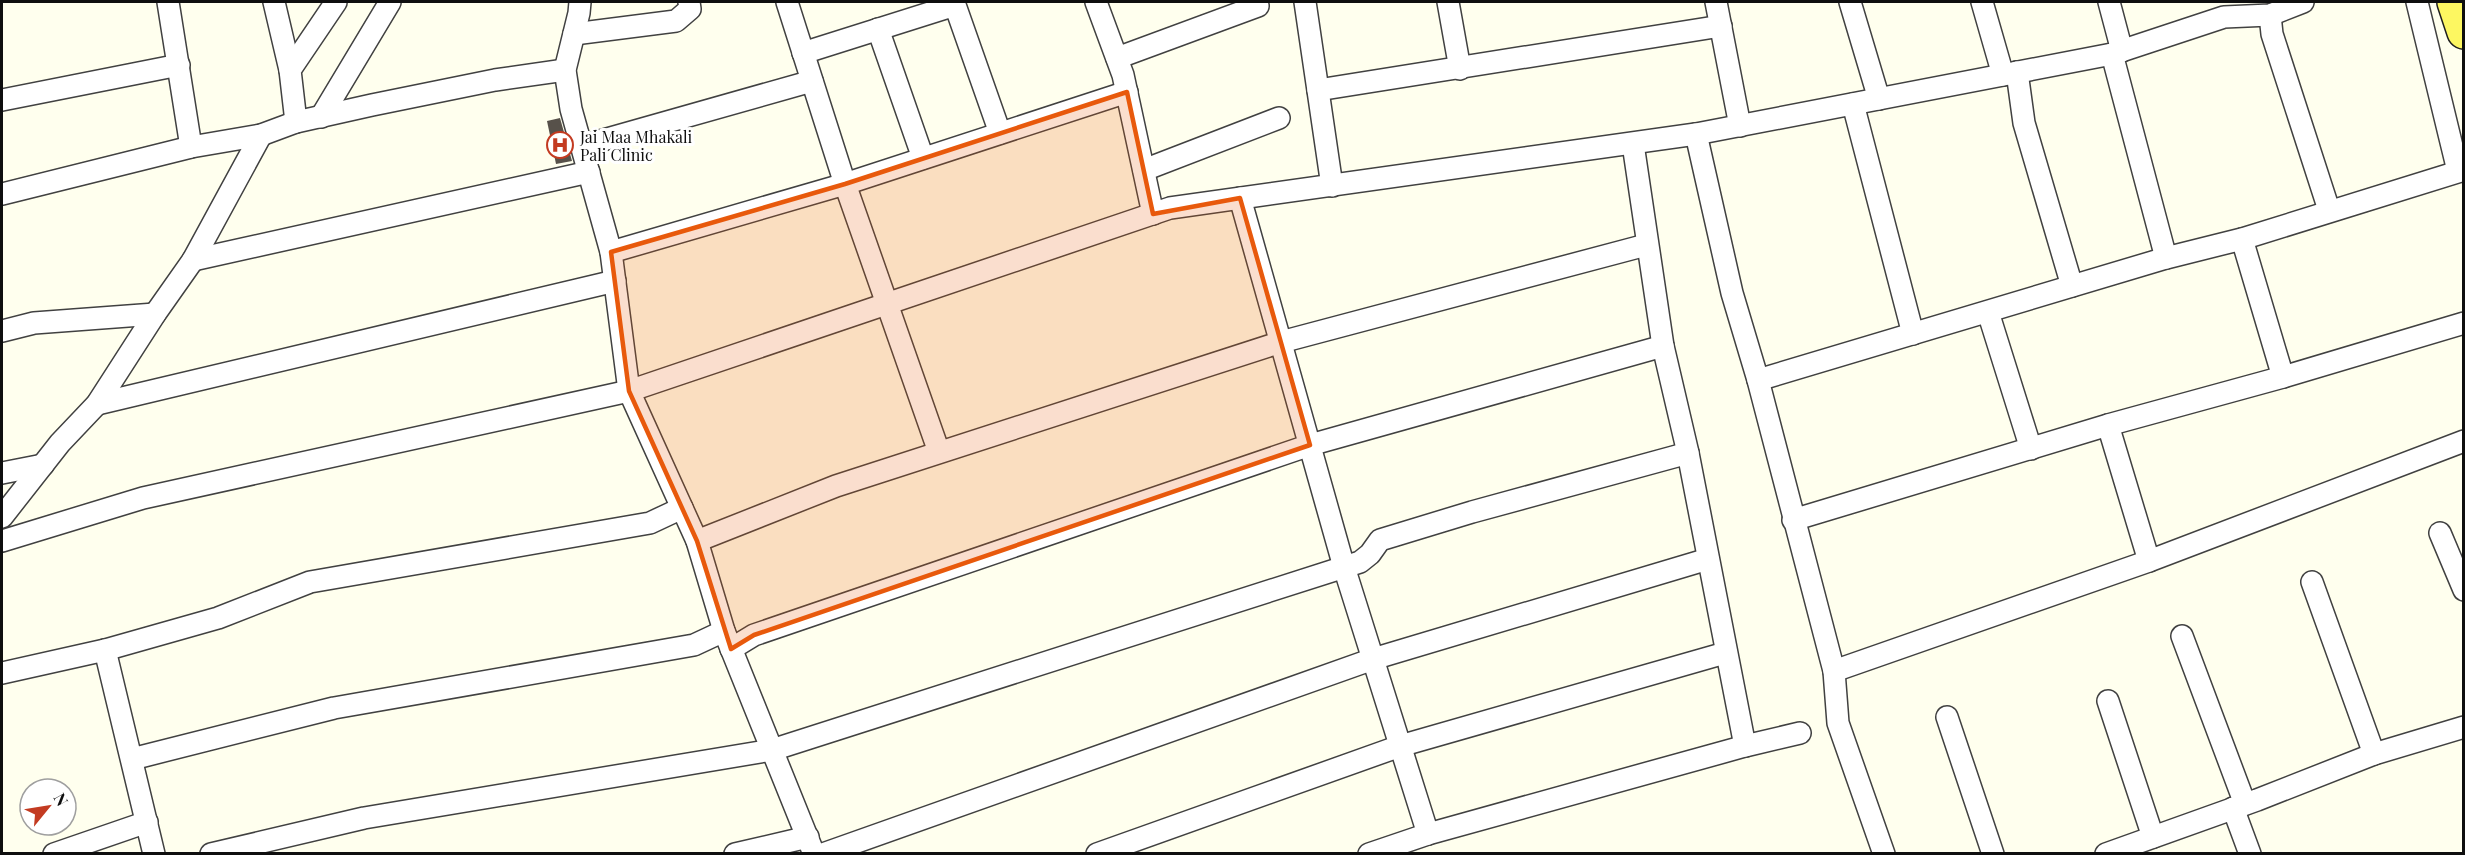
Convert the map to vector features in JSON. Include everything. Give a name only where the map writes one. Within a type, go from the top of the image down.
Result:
[{"type":"main road","points":[[2454,2],[2463,32]]},
{"type":"street","points":[[168,2],[191,147]]},
{"type":"street","points":[[274,2],[290,70],[296,122]]},
{"type":"street","points":[[290,70],[336,2]]},
{"type":"street","points":[[321,117],[390,2]]},
{"type":"street","points":[[580,2],[565,70],[572,109],[611,252],[629,391],[697,541],[728,639],[811,845],[735,854]]},
{"type":"street","points":[[574,34],[676,21],[690,9],[689,2]]},
{"type":"street","points":[[787,2],[846,184],[939,452]]},
{"type":"street","points":[[1096,2],[1127,92],[1153,214]]},
{"type":"street","points":[[1305,2],[1332,186]]},
{"type":"street","points":[[1448,2],[1460,69]]},
{"type":"street","points":[[1716,2],[1740,126]]},
{"type":"street","points":[[1850,2],[1879,99]]},
{"type":"street","points":[[1982,2],[2010,74],[2072,286]]},
{"type":"street","points":[[2109,2],[2117,52],[2166,258]]},
{"type":"street","points":[[2,541],[143,498],[629,391],[1170,208],[1633,144],[1740,126],[2117,52],[2243,9],[2270,15],[2303,2]]},
{"type":"street","points":[[1758,380],[2166,258],[2242,239],[2329,210],[2461,171],[2417,2]]},
{"type":"street","points":[[803,53],[955,5],[1000,133]]},
{"type":"street","points":[[1117,58],[1258,6]]},
{"type":"street","points":[[2270,15],[2272,34],[2329,210]]},
{"type":"street","points":[[1318,90],[1720,26]]},
{"type":"street","points":[[878,29],[923,158]]},
{"type":"street","points":[[2,100],[179,65]]},
{"type":"street","points":[[2,194],[191,147],[261,135],[296,122],[495,80],[565,70]]},
{"type":"street","points":[[582,146],[812,81]]},
{"type":"street","points":[[611,252],[846,184],[1127,92]]},
{"type":"street","points":[[1853,104],[1913,334]]},
{"type":"street","points":[[1144,170],[1280,118]]},
{"type":"street","points":[[1696,134],[1732,293],[1758,380],[1834,671],[1838,723],[1884,854]]},
{"type":"street","points":[[2,516],[97,404],[193,260],[261,135]]},
{"type":"street","points":[[1633,144],[1646,245],[1663,346],[1688,453],[1725,653],[1745,746]]},
{"type":"street","points":[[193,260],[589,172]]},
{"type":"street","points":[[1240,198],[1344,567],[1428,834]]},
{"type":"street","points":[[2242,239],[2283,377]]},
{"type":"street","points":[[697,541],[836,486],[1281,342],[1646,245]]},
{"type":"street","points":[[97,404],[615,281]]},
{"type":"street","points":[[1988,312],[2031,449]]},
{"type":"street","points":[[2,331],[34,323],[155,314]]},
{"type":"street","points":[[1793,520],[2108,425],[2283,377],[2463,323]]},
{"type":"street","points":[[132,759],[334,708],[754,635],[1310,445],[1663,346]]},
{"type":"street","points":[[2108,425],[2150,561]]},
{"type":"street","points":[[1834,671],[2150,561],[2463,441]]},
{"type":"street","points":[[211,854],[364,818],[772,750],[1360,562],[1370,554],[1380,540],[1472,512],[1688,453]]},
{"type":"street","points":[[2,472],[43,465]]},
{"type":"street","points":[[2,673],[105,650],[218,618],[309,582],[650,523],[682,508]]},
{"type":"street","points":[[2440,534],[2463,590]]},
{"type":"street","points":[[823,854],[1373,659],[1708,559]]},
{"type":"street","points":[[2312,582],[2374,754]]},
{"type":"street","points":[[2182,636],[2239,806],[2250,854]]},
{"type":"street","points":[[105,650],[154,854]]},
{"type":"street","points":[[1097,854],[1400,746],[1725,653]]},
{"type":"street","points":[[2108,701],[2153,837]]},
{"type":"street","points":[[1947,717],[1993,854]]},
{"type":"street","points":[[2106,854],[2374,754],[2463,727]]},
{"type":"street","points":[[1369,854],[1428,834],[1745,746],[1800,733]]},
{"type":"street","points":[[54,854],[147,822]]},
{"type":"highlighted area","points":[[1127,92],[1153,214],[1240,198],[1310,445],[754,635],[731,649],[697,541],[629,391],[611,252],[845,184]]},
{"type":"building","points":[[560,118],[572,161],[556,164],[547,121]]},
{"type":"place","name":"Jai Maa Mhakali Pali Clinic","points":[[560,145]]}]
